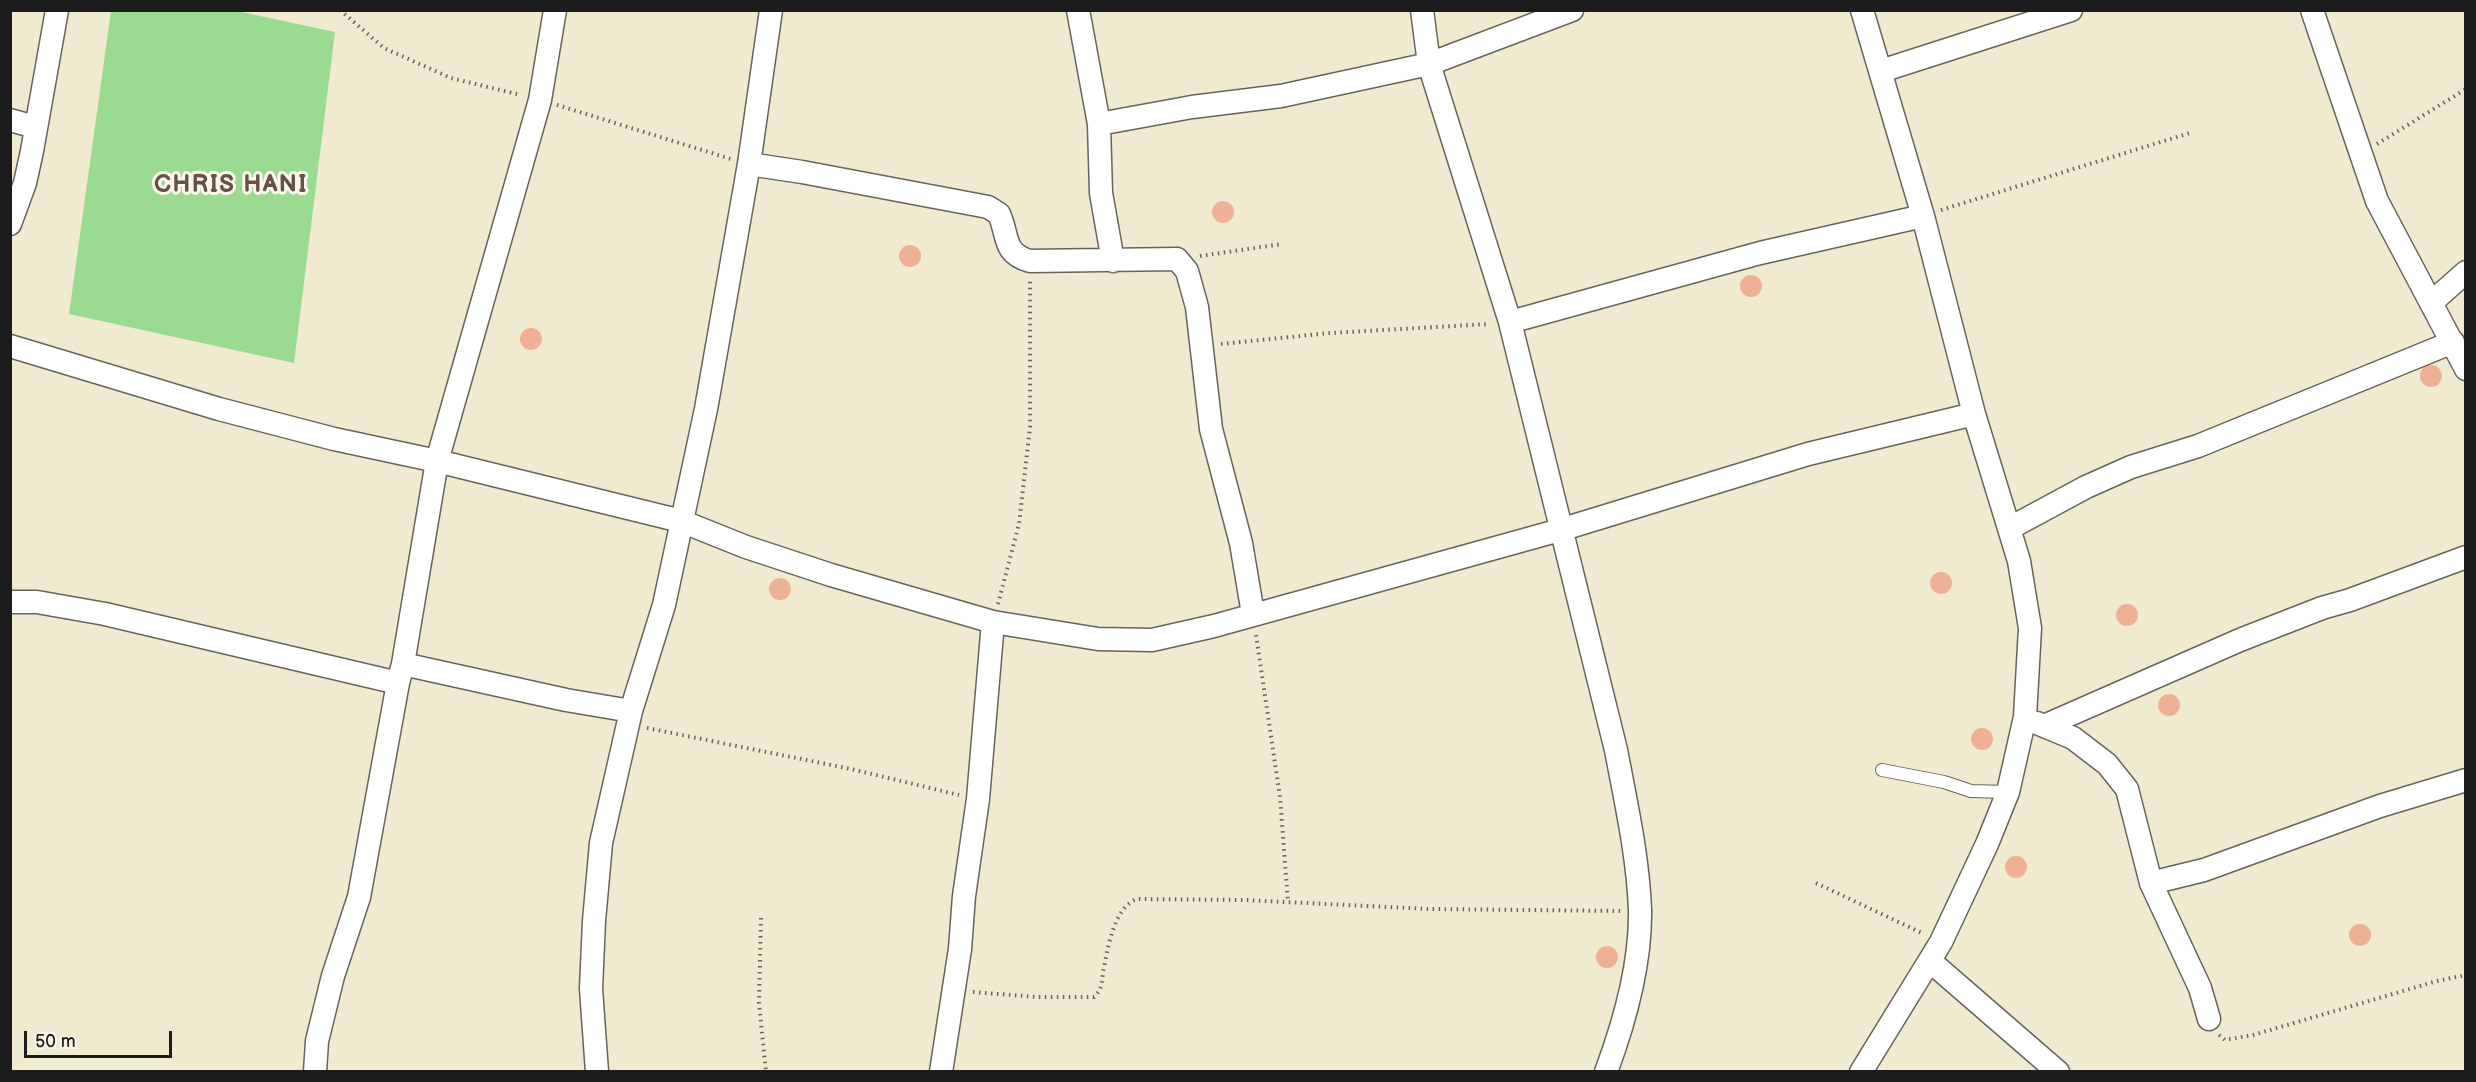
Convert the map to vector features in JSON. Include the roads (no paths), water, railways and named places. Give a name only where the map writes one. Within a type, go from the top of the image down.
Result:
[{"type":"street","points":[[10,224],[25,183],[57,10]]},
{"type":"street","points":[[315,1071],[317,1041],[333,976],[359,897],[401,674],[437,461],[540,100],[555,10]]},
{"type":"street","points":[[597,1071],[591,989],[601,843],[630,718],[664,605],[706,409],[749,164],[771,10]]},
{"type":"street","points":[[1078,10],[1099,124],[1101,193],[1113,261]]},
{"type":"street","points":[[1422,10],[1429,64],[1510,322],[1616,750],[1628,814],[1640,910],[1634,966],[1624,1016],[1606,1071]]},
{"type":"street","points":[[1099,124],[1192,107],[1281,96],[1429,64],[1572,10]]},
{"type":"street","points":[[1861,1071],[1936,952],[1987,844],[2034,722],[2030,628],[2019,561],[1974,414],[1923,216],[1862,10]]},
{"type":"street","points":[[1881,71],[2071,10]]},
{"type":"street","points":[[2312,10],[2377,201],[2466,369]]},
{"type":"street","points":[[10,120],[35,127]]},
{"type":"street","points":[[749,164],[802,171],[988,207],[999,214],[1012,253],[1030,261],[1177,259],[1184,265],[1191,280],[1202,346],[1211,429],[1241,543],[1253,614]]},
{"type":"street","points":[[1510,322],[1760,252],[1923,216]]},
{"type":"street","points":[[2432,302],[2466,272]]},
{"type":"street","points":[[2010,528],[2086,487],[2131,467],[2198,446],[2453,342]]},
{"type":"street","points":[[10,346],[219,409],[334,439],[437,461],[681,521],[746,547],[821,572],[993,622],[1098,639],[1152,640],[1214,626],[1560,530],[1808,454],[1974,414]]},
{"type":"street","points":[[2034,722],[2322,608],[2350,600],[2466,557]]},
{"type":"street","points":[[10,602],[37,602],[401,674],[566,700],[630,718]]},
{"type":"street","points":[[941,1071],[955,991],[964,896],[978,799],[993,622]]},
{"type":"street","points":[[2034,722],[2073,738],[2107,764],[2127,789],[2151,883],[2200,988],[2209,1019]]},
{"type":"street","points":[[2151,883],[2204,870],[2380,806],[2466,780]]},
{"type":"street","points":[[1936,952],[2058,1071]]},
{"type":"lane","points":[[1882,770],[1944,782],[1971,791],[2008,792]]},
{"type":"district","name":"CHRIS HANI","points":[[231,186]]}]
